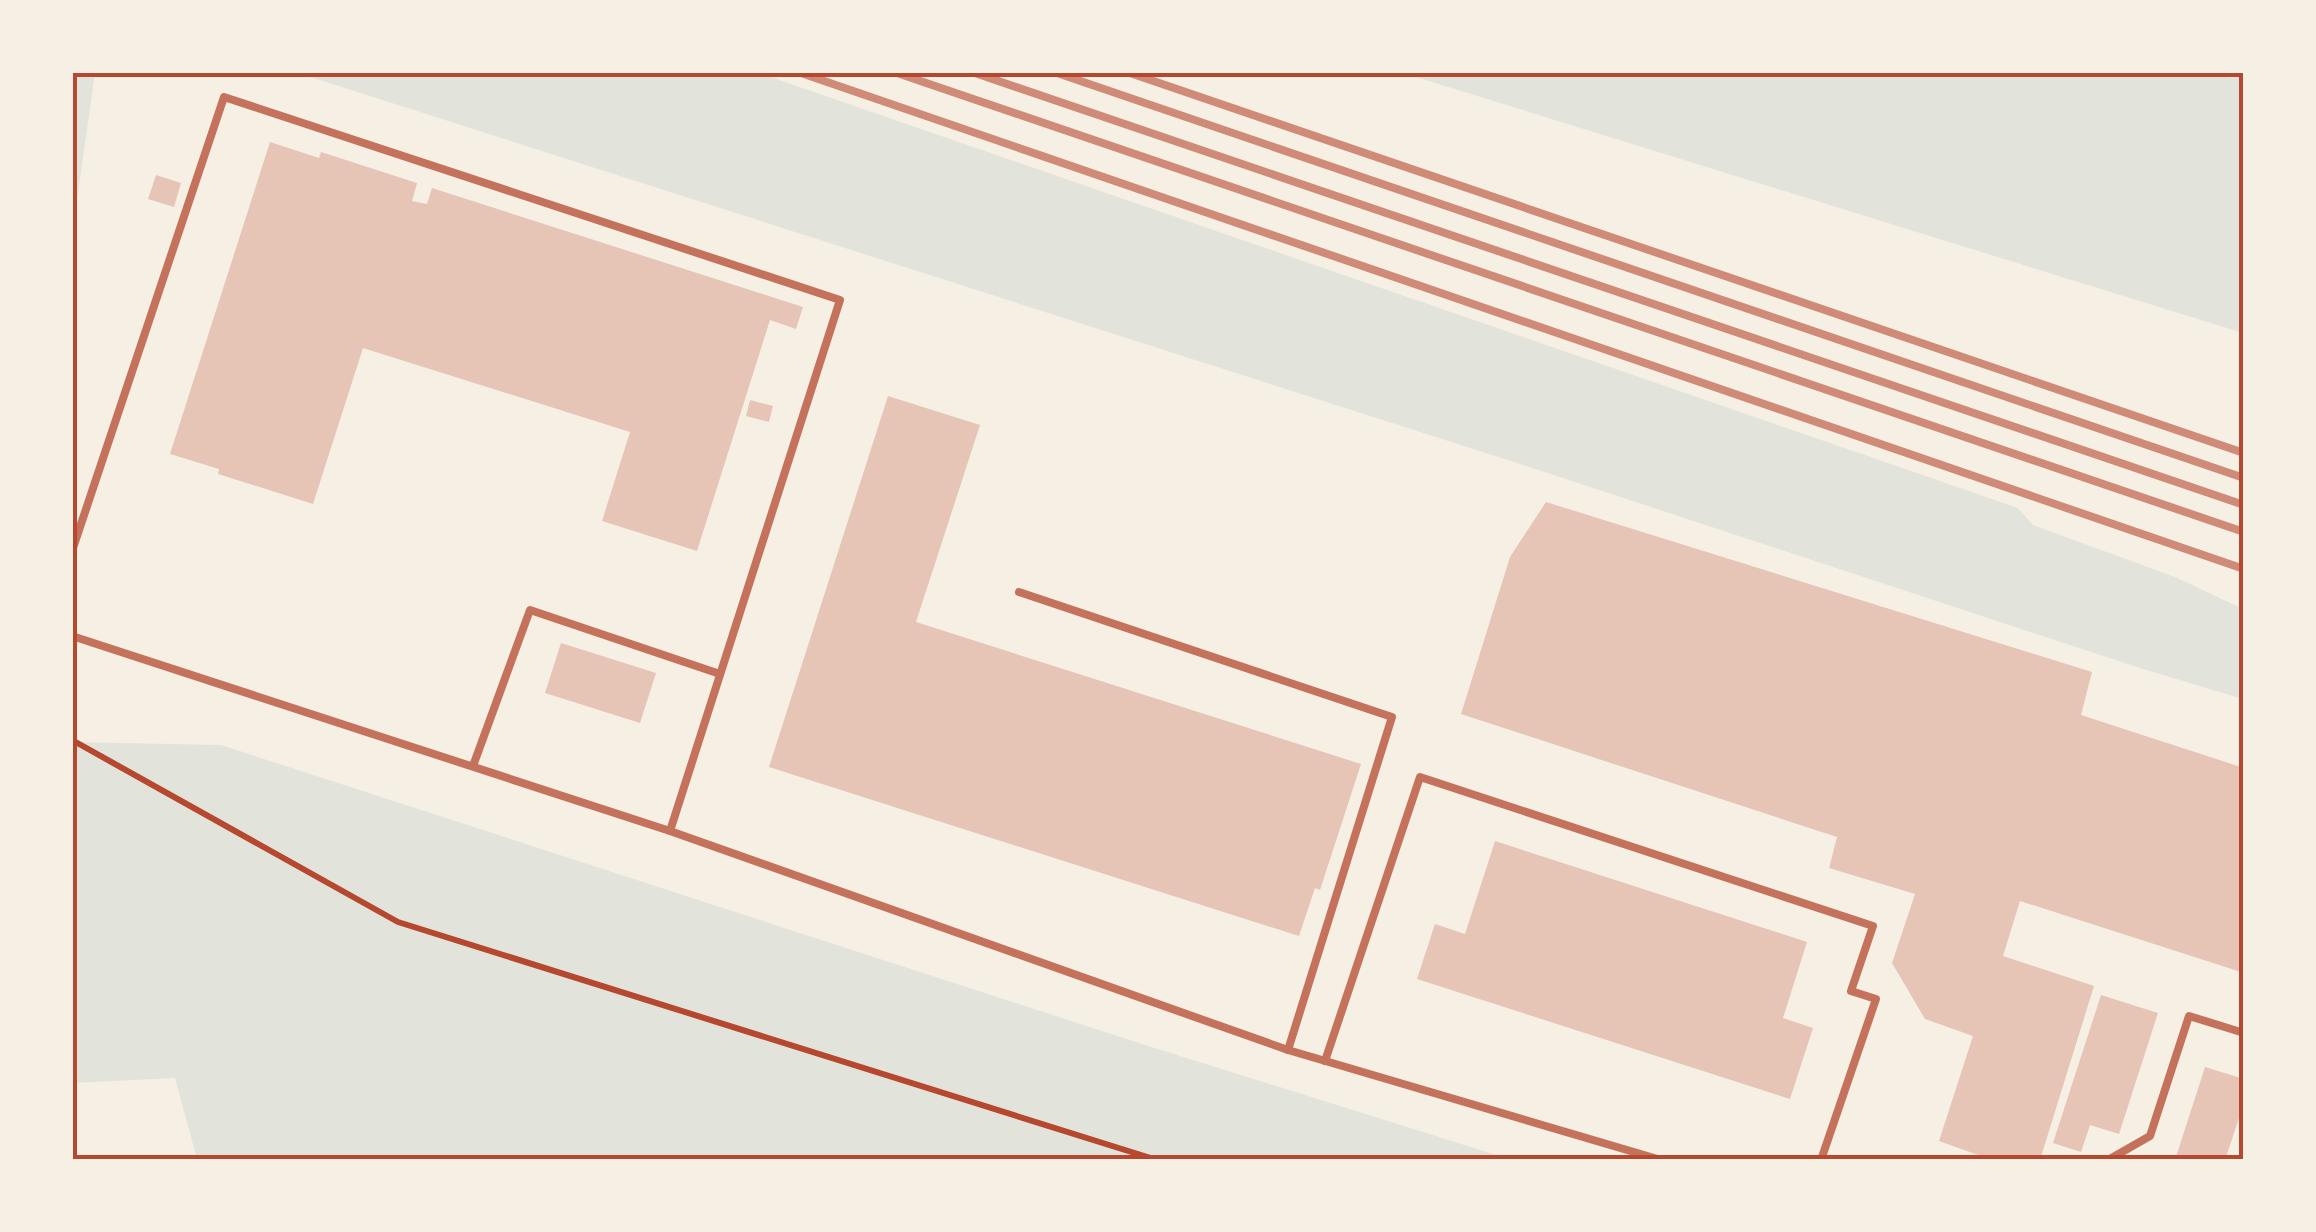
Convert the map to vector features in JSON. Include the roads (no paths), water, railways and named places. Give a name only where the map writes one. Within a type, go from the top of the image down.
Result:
[{"type":"lane","points":[[72,551],[224,97],[840,300],[670,831]]},
{"type":"lane","points":[[1019,592],[1392,717],[1288,1050]]},
{"type":"lane","points":[[474,766],[530,610],[720,674]]},
{"type":"lane","points":[[72,636],[670,831],[1288,1050],[1661,1160]]},
{"type":"lane","points":[[1325,1061],[1420,777],[1873,926],[1850,991],[1876,999],[1821,1160]]},
{"type":"lane","points":[[2108,1160],[2150,1136],[2189,1016],[2244,1034]]},
{"type":"railway","points":[[798,72],[2244,569]]},
{"type":"railway","points":[[894,72],[2244,532]]},
{"type":"railway","points":[[972,72],[2244,505]]},
{"type":"railway","points":[[1054,72],[2244,478]]},
{"type":"railway","points":[[1127,72],[2244,453]]}]
